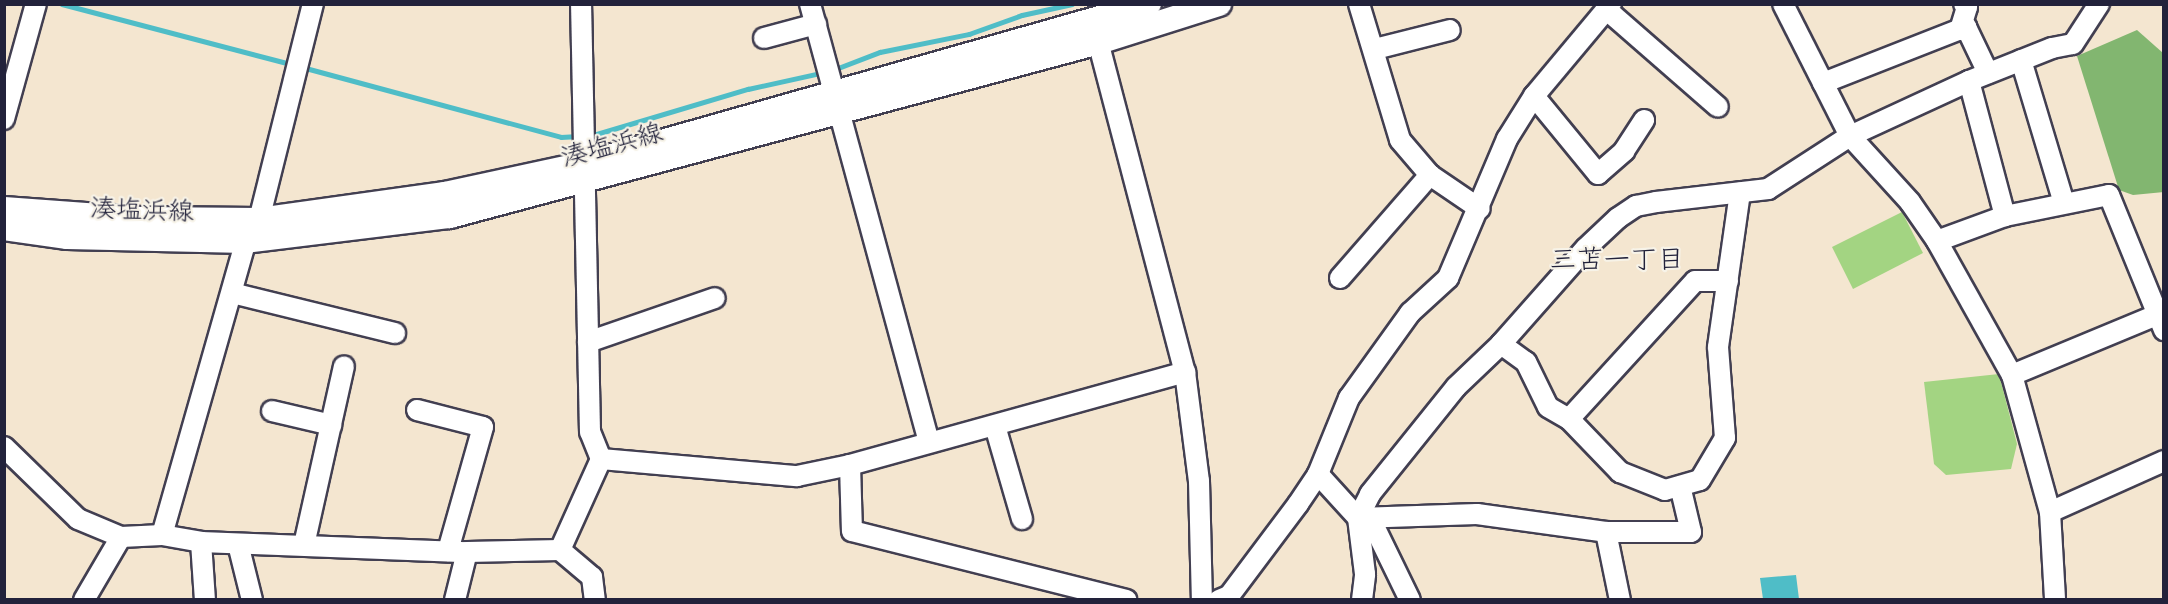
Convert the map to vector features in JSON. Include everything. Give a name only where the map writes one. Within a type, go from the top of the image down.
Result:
[{"type":"main road","name":"湊塩浜線","points":[[1096,32],[1149,4]]},
{"type":"main road","name":"湊塩浜線","points":[[4,228],[67,237],[246,241],[450,216],[584,173],[1096,32],[1219,4]]},
{"type":"main road","name":"湊塩浜線","points":[[4,209],[130,218],[259,220],[584,173]]},
{"type":"street","points":[[4,119],[36,4]]},
{"type":"street","points":[[162,535],[246,241],[259,220],[313,4]]},
{"type":"street","points":[[560,550],[601,459],[591,432],[581,4]]},
{"type":"street","points":[[810,4],[929,442]]},
{"type":"street","points":[[1359,4],[1375,49],[1400,140],[1430,175],[1480,209]]},
{"type":"street","points":[[1783,4],[1850,136],[1896,185],[1937,241],[2012,375],[2050,512],[2055,600]]},
{"type":"street","points":[[1960,30],[1967,7],[1964,4]]},
{"type":"street","points":[[1362,600],[1365,574],[1364,518],[1370,494],[1408,441],[1456,387],[1501,344],[1586,248],[1636,206],[1768,189],[1850,136],[1970,81],[2021,60],[2073,44],[2099,4]]},
{"type":"street","points":[[1219,600],[1229,596],[1318,474],[1349,398],[1410,313],[1448,278],[1480,209],[1507,138],[1534,96],[1609,7],[1718,107]]},
{"type":"street","points":[[764,38],[816,24]]},
{"type":"street","points":[[1824,83],[1966,27],[1988,74]]},
{"type":"street","points":[[1375,49],[1450,30]]},
{"type":"street","points":[[1096,32],[1185,372],[1199,482],[1202,600]]},
{"type":"street","points":[[2021,60],[2064,203]]},
{"type":"street","points":[[1970,81],[2004,216]]},
{"type":"street","points":[[1534,96],[1598,174],[1624,151],[1644,120]]},
{"type":"street","points":[[1340,278],[1430,175]]},
{"type":"street","points":[[1501,344],[1526,362],[1548,407],[1569,420],[1620,472],[1665,490],[1700,480],[1725,438],[1718,347],[1740,193]]},
{"type":"street","points":[[1937,241],[2004,216],[2109,195],[2161,319],[2012,375]]},
{"type":"street","points":[[1569,420],[1695,281],[1728,281]]},
{"type":"street","points":[[232,293],[395,333]]},
{"type":"street","points":[[588,342],[716,298]]},
{"type":"street","points":[[304,545],[344,366]]},
{"type":"street","points":[[601,459],[797,476],[850,465],[1185,372]]},
{"type":"street","points":[[417,410],[483,427],[458,552],[455,600]]},
{"type":"street","points":[[272,411],[331,425]]},
{"type":"street","points":[[995,426],[1022,519]]},
{"type":"street","points":[[4,447],[78,519],[121,537],[162,535],[201,542],[458,552],[560,550],[592,577],[595,600]]},
{"type":"street","points":[[2050,512],[2163,461]]},
{"type":"street","points":[[850,465],[852,531],[1126,600]]},
{"type":"street","points":[[1318,474],[1364,518],[1410,600]]},
{"type":"street","points":[[1364,518],[1477,514],[1606,532],[1691,532],[1680,486]]},
{"type":"street","points":[[1606,532],[1620,600]]},
{"type":"street","points":[[84,600],[121,537]]},
{"type":"street","points":[[201,542],[205,600]]},
{"type":"street","points":[[237,544],[252,600]]},
{"type":"green space","points":[[2137,30],[2163,53],[2164,192],[2133,195],[2119,190],[2077,56]]},
{"type":"green space","points":[[1902,212],[1923,253],[1853,289],[1832,247]]},
{"type":"green space","points":[[1999,374],[2017,444],[2011,469],[1946,475],[1934,464],[1924,382]]},
{"type":"water","points":[[1796,575],[1799,599],[1763,599],[1760,578]]},
{"type":"waterway","points":[[62,4],[294,65]]},
{"type":"waterway","points":[[833,70],[880,52],[969,34],[1022,15],[1072,4]]},
{"type":"waterway","points":[[302,67],[561,137],[578,136]]},
{"type":"waterway","points":[[590,136],[748,89],[825,72]]},
{"type":"district","name":"三苫一丁目","points":[[1617,259]]}]
